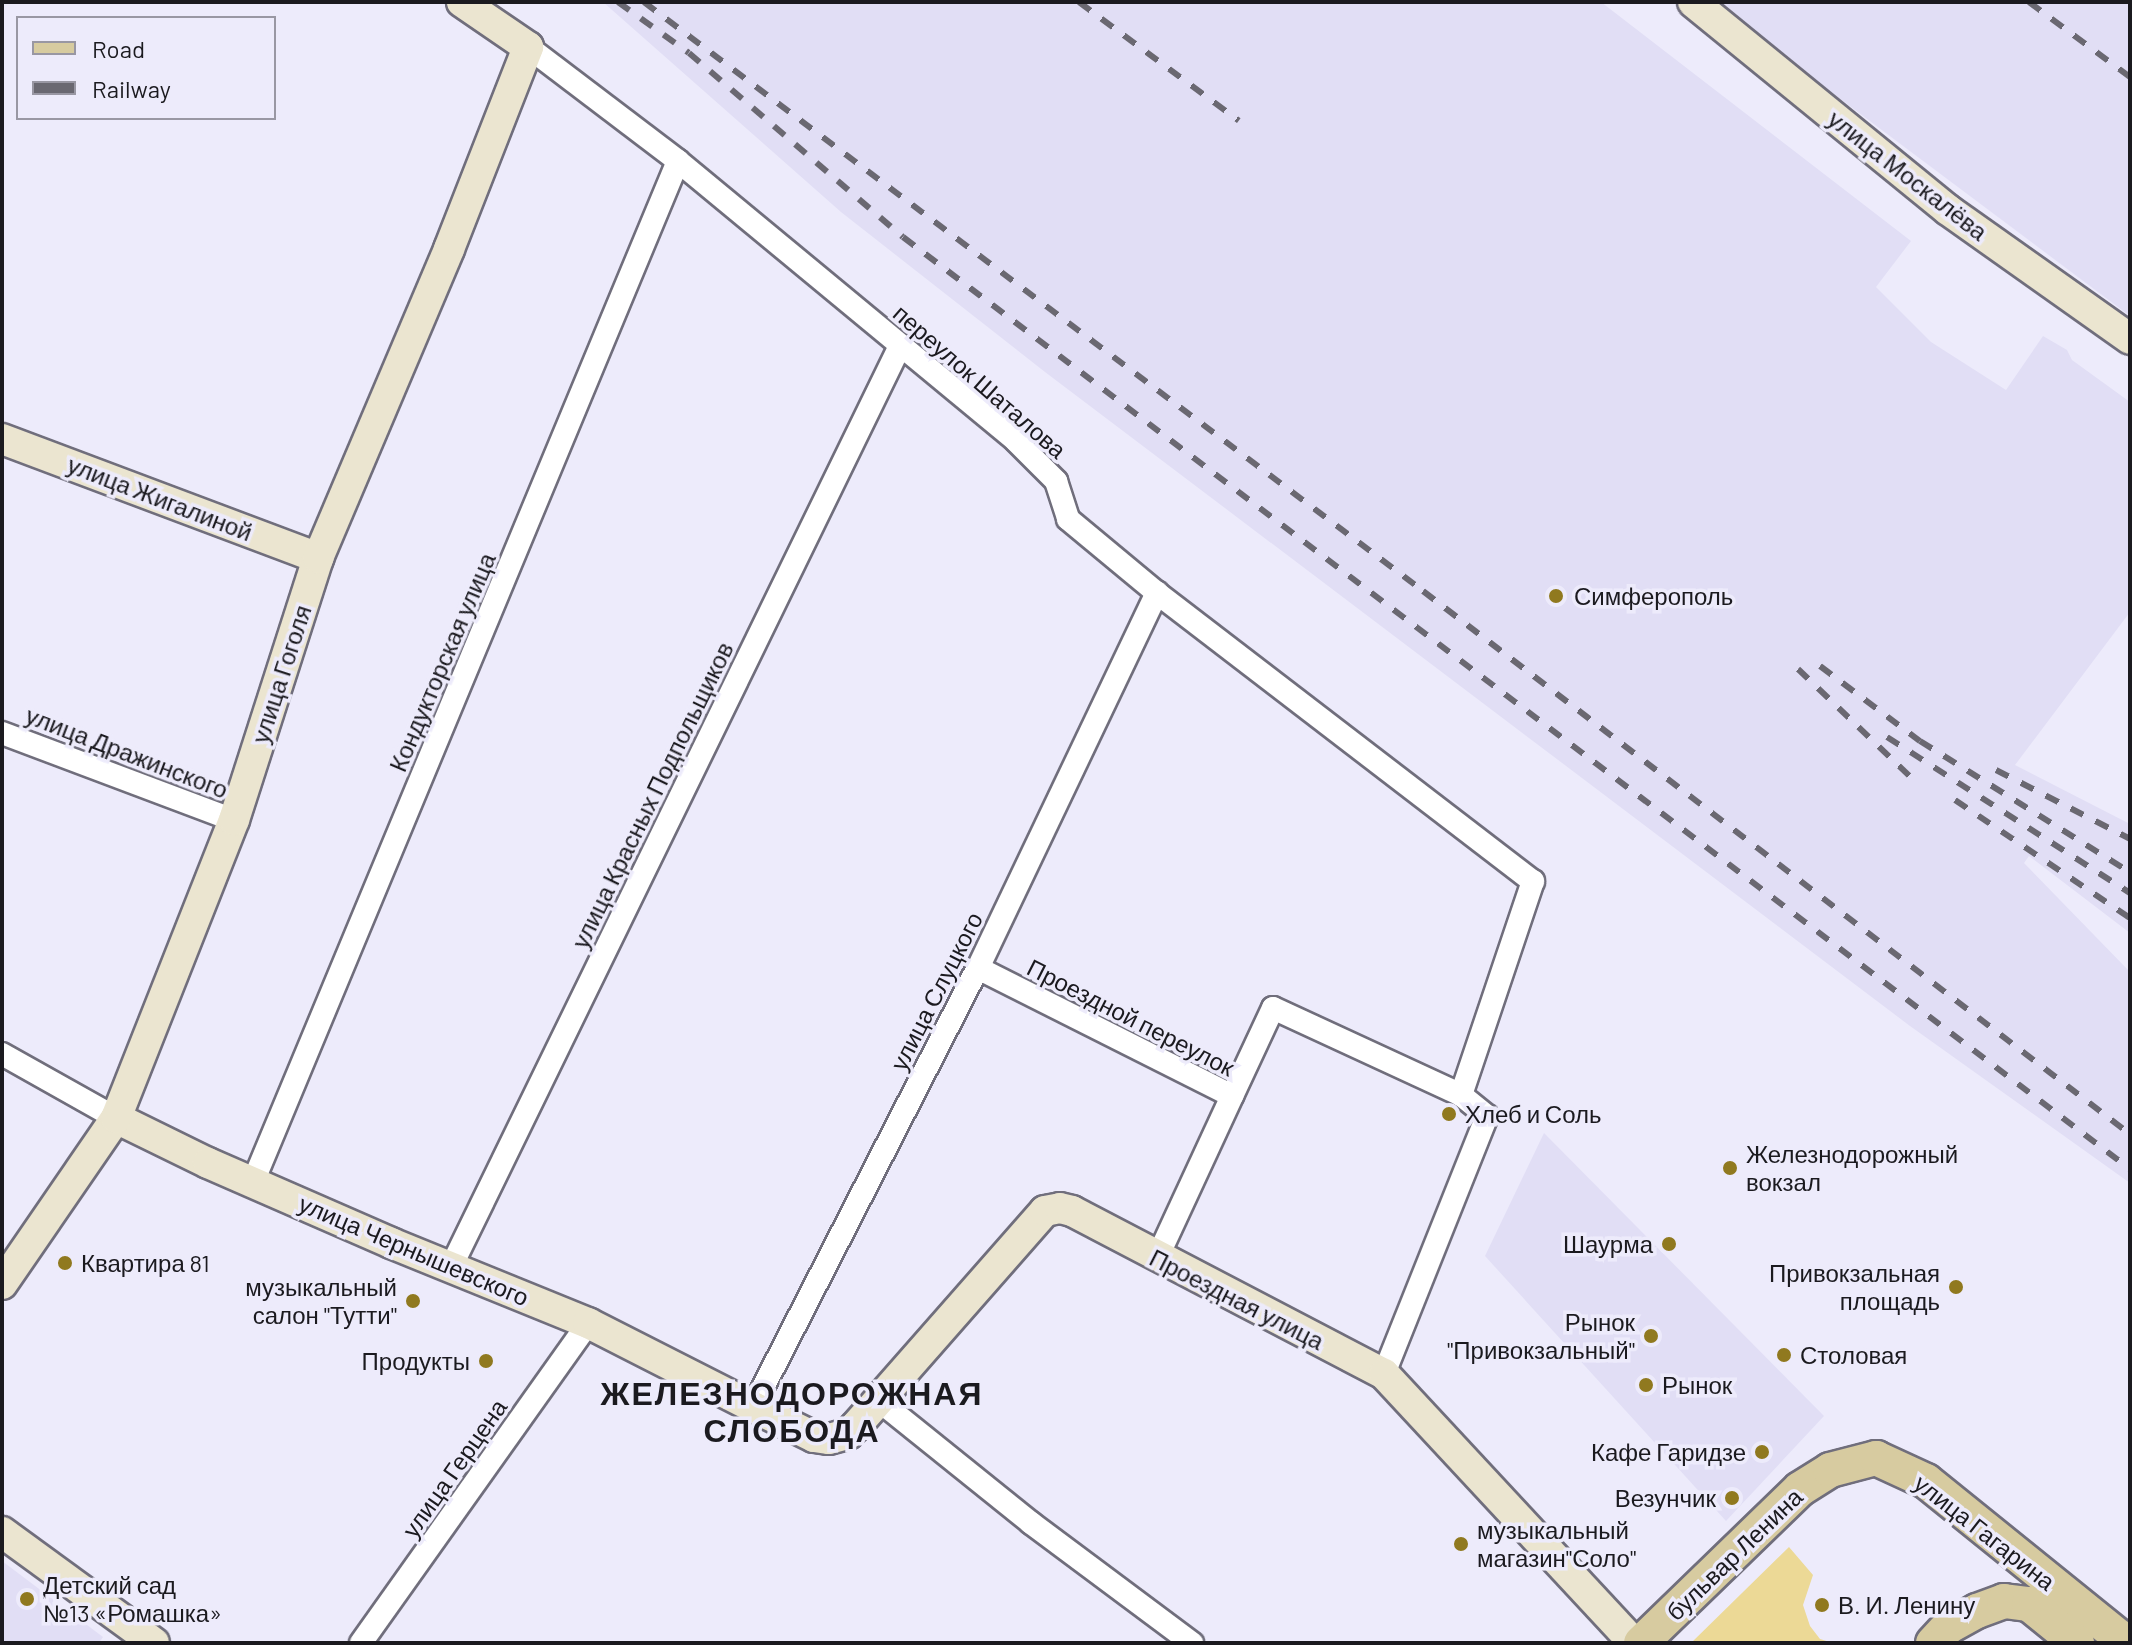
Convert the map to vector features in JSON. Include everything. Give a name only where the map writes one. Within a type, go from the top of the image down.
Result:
[{"type":"main road","points":[[462,2],[528,47]]},
{"type":"main road","name":"улица Москалёва","points":[[1693,2],[1948,210],[2130,339]]},
{"type":"main road","name":"улица Гоголя","points":[[2,1284],[116,1118],[234,820],[318,558],[449,249],[528,47]]},
{"type":"main road","name":"улица Жигалиной","points":[[2,439],[318,558]]},
{"type":"main road","name":"улица Чернышевского","points":[[116,1118],[253,1182],[588,1323],[814,1437],[829,1439]]},
{"type":"main road","name":"Проездная улица","points":[[829,1439],[848,1434],[1045,1211],[1072,1211],[1384,1374],[1634,1643]]},
{"type":"main road","name":"улица Гагарина","points":[[1830,1470],[1876,1458],[1926,1481],[2127,1643]]},
{"type":"main road","name":"бульвар Ленина","points":[[1641,1643],[1775,1511],[1800,1489],[1830,1470]]},
{"type":"main road","points":[[2,1532],[154,1643]]},
{"type":"main road","name":"улица Гагарина","points":[[1933,1643],[1948,1627],[2004,1601],[2029,1604],[2077,1643]]},
{"type":"street","name":"переулок Шаталова","points":[[528,47],[678,161],[1016,441],[1056,481],[1068,519],[1157,593],[1533,881],[1461,1095]]},
{"type":"street","name":"Кондукторская улица","points":[[253,1182],[678,161]]},
{"type":"street","name":"улица Красных Подпольщиков","points":[[451,1267],[900,346]]},
{"type":"street","name":"улица Слуцкого","points":[[753,1407],[978,968],[1157,593]]},
{"type":"street","name":"улица Дражинского","points":[[2,733],[234,820]]},
{"type":"street","name":"Проездной переулок","points":[[978,968],[1232,1096],[1157,1258]]},
{"type":"street","points":[[1232,1096],[1273,1008],[1461,1095],[1487,1116],[1384,1374]]},
{"type":"street","name":"улица Чернышевского","points":[[2,1054],[116,1118]]},
{"type":"street","name":"улица Герцена","points":[[361,1643],[588,1323]]},
{"type":"street","points":[[877,1399],[1031,1523],[1192,1643]]},
{"type":"shaded area","points":[[603,2],[1601,2],[1911,241],[1876,287],[1931,342],[2006,390],[2043,336],[2067,350],[2072,360],[2130,402],[2130,612],[2015,765],[2130,824],[2130,933],[2029,856],[2024,863],[2130,972],[2130,1183],[1910,1026],[1045,372],[841,212]]},
{"type":"shaded area","points":[[1718,2],[2130,2],[2130,316],[1799,68]]},
{"type":"shaded area","name":"Рынок \"Привокзальный\"","points":[[1544,1133],[1824,1416],[1726,1521],[1485,1256]]},
{"type":"shaded area","points":[[1789,1547],[1813,1575],[1803,1605],[1810,1626],[1820,1639],[1833,1643],[1691,1643]]},
{"type":"shaded area","name":"Детский сад №13 «Ромашка»","points":[[2,1561],[103,1637],[99,1643],[2,1643]]},
{"type":"railway","points":[[618,2],[689,53],[903,237],[2130,1169]]},
{"type":"railway","points":[[644,2],[1423,591],[2130,1134]]},
{"type":"railway","points":[[1079,2],[1239,121]]},
{"type":"railway","points":[[2029,2],[2130,77]]},
{"type":"railway","points":[[1820,666],[1920,741],[2130,872]]},
{"type":"railway","points":[[1798,669],[1916,782]]},
{"type":"railway","points":[[1887,737],[2130,893]]},
{"type":"railway","points":[[1996,770],[2130,839]]},
{"type":"railway","points":[[1955,800],[2130,918]]},
{"type":"place","name":"Симферополь","points":[[1556,596]]},
{"type":"place","name":"Хлеб и Соль","points":[[1449,1114]]},
{"type":"place","name":"Железнодорожный вокзал","points":[[1730,1168]]},
{"type":"place","name":"Шаурма","points":[[1669,1244]]},
{"type":"place","name":"Квартира 81","points":[[65,1263]]},
{"type":"place","name":"Привокзальная площадь","points":[[1956,1287]]},
{"type":"place","name":"музыкальный салон \"Тутти\"","points":[[413,1301]]},
{"type":"place","name":"Рынок \"Привокзальный\"","points":[[1651,1336]]},
{"type":"place","name":"Столовая","points":[[1784,1355]]},
{"type":"place","name":"Продукты","points":[[486,1361]]},
{"type":"place","name":"Рынок","points":[[1646,1385]]},
{"type":"place","name":"Кафе Гаридзе","points":[[1762,1452]]},
{"type":"place","name":"Везунчик","points":[[1732,1498]]},
{"type":"place","name":"музыкальный магазин\"Соло\"","points":[[1461,1544]]},
{"type":"place","name":"Детский сад №13 «Ромашка»","points":[[27,1599]]},
{"type":"place","name":"В. И. Ленину","points":[[1822,1605]]},
{"type":"district","name":"ЖЕЛЕЗНОДОРОЖНАЯ СЛОБОДА","points":[[792,1412]]}]
